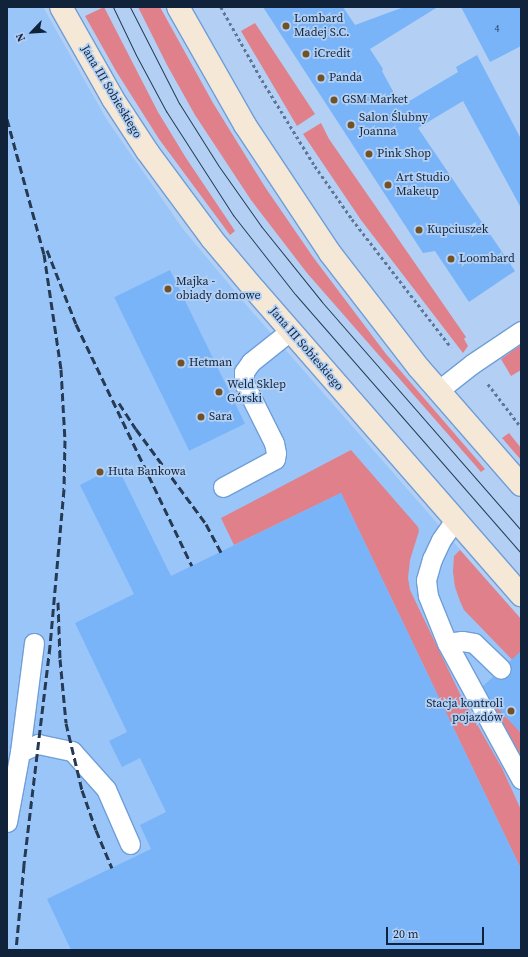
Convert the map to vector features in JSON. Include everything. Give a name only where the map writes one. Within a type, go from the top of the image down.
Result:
[{"type":"main road","name":"Jana III Sobieskiego","points":[[61,7],[113,99],[167,179],[229,261],[521,595]]},
{"type":"main road","points":[[178,7],[245,125],[300,209],[366,300],[439,390],[521,485]]},
{"type":"lane","points":[[223,487],[275,459],[276,453],[274,443],[244,383],[244,372],[251,362],[290,331]]},
{"type":"lane","points":[[439,390],[472,364],[521,331]]},
{"type":"lane","points":[[455,520],[441,540],[432,559],[426,580],[428,596],[447,643],[520,776]]},
{"type":"lane","points":[[447,643],[462,641],[474,643],[501,669]]},
{"type":"lane","points":[[7,822],[20,752],[34,643]]},
{"type":"lane","points":[[20,752],[38,744],[72,751],[106,789],[130,844]]},
{"type":"path","points":[[221,7],[270,93],[315,166],[352,219],[457,354],[472,364],[521,427]]},
{"type":"shaded area","name":"Huta Bankowa","points":[[7,7],[43,7],[107,120],[183,229],[248,307],[521,619],[521,950],[7,950]]},
{"type":"shaded area","points":[[104,7],[158,112],[186,158],[235,231],[230,235],[159,139],[116,71],[85,16]]},
{"type":"shaded area","points":[[138,7],[160,7],[213,103],[265,187],[313,257],[386,354],[485,469],[481,472],[307,273],[251,200],[195,115],[167,65]]},
{"type":"shaded area","points":[[255,23],[315,114],[297,126],[241,31]]},
{"type":"shaded area","points":[[321,123],[329,139],[466,337],[464,339],[468,346],[463,353],[361,220],[303,134]]},
{"type":"shaded area","points":[[521,345],[521,370],[511,376],[501,359]]},
{"type":"shaded area","points":[[509,433],[521,448],[521,460],[502,438]]},
{"type":"shaded area","points":[[351,450],[418,527],[419,531],[410,560],[408,578],[410,590],[462,698],[502,768],[521,810],[521,869],[341,493],[234,545],[221,518]]},
{"type":"shaded area","points":[[460,550],[521,619],[521,669],[464,610],[455,587],[453,572],[454,556]]},
{"type":"shaded area","points":[[480,689],[521,733],[521,755],[513,749]]},
{"type":"building","points":[[263,7],[343,7],[355,25],[404,7],[436,7],[370,49],[383,69],[382,71],[401,106],[458,72],[456,67],[477,55],[521,139],[521,208],[463,101],[418,128],[515,271],[469,302],[435,251],[423,253]]},
{"type":"building","points":[[461,7],[521,7],[521,46],[490,62]]},
{"type":"building","name":"Hetman","points":[[170,270],[245,424],[189,451],[114,297]]},
{"type":"building","name":"Huta Bankowa","points":[[117,466],[171,576],[341,493],[521,869],[521,950],[71,950],[47,899],[151,849],[140,825],[166,812],[140,758],[122,767],[109,741],[127,732],[75,623],[134,594],[80,485]]},
{"type":"building","name":"Stacja kontroli pojazdów","points":[[521,651],[521,733],[491,701],[483,686],[493,677],[499,680],[509,677],[512,671],[509,662]]},
{"type":"tram line","points":[[113,7],[136,55],[166,111],[233,215],[295,294],[521,553]]},
{"type":"tram line","points":[[130,7],[179,103],[218,165],[261,226],[322,302],[521,530]]},
{"type":"railway","points":[[7,119],[44,254],[61,369],[65,440],[64,489],[50,646],[24,865],[16,950]]},
{"type":"railway","points":[[47,250],[76,324],[192,566]]},
{"type":"railway","points":[[119,403],[136,429],[206,524],[221,552]]},
{"type":"railway","points":[[58,602],[60,659],[66,723],[82,790],[96,830],[112,868]]},
{"type":"place","name":"Lombard Madej S.C.","points":[[286,26]]},
{"type":"place","name":"iCredit","points":[[306,54]]},
{"type":"place","name":"Panda","points":[[321,78]]},
{"type":"place","name":"GSM Market","points":[[334,100]]},
{"type":"place","name":"Salon Ślubny Joanna","points":[[351,125]]},
{"type":"place","name":"Pink Shop","points":[[369,154]]},
{"type":"place","name":"Art Studio Makeup","points":[[388,185]]},
{"type":"place","name":"Kupciuszek","points":[[419,230]]},
{"type":"place","name":"Loombard","points":[[451,259]]},
{"type":"place","name":"Majka - obiady domowe","points":[[168,289]]},
{"type":"place","name":"Hetman","points":[[181,363]]},
{"type":"place","name":"Weld Sklep Górski","points":[[219,392]]},
{"type":"place","name":"Sara","points":[[201,417]]},
{"type":"place","name":"Huta Bankowa","points":[[100,472]]},
{"type":"place","name":"Stacja kontroli pojazdów","points":[[511,711]]}]
